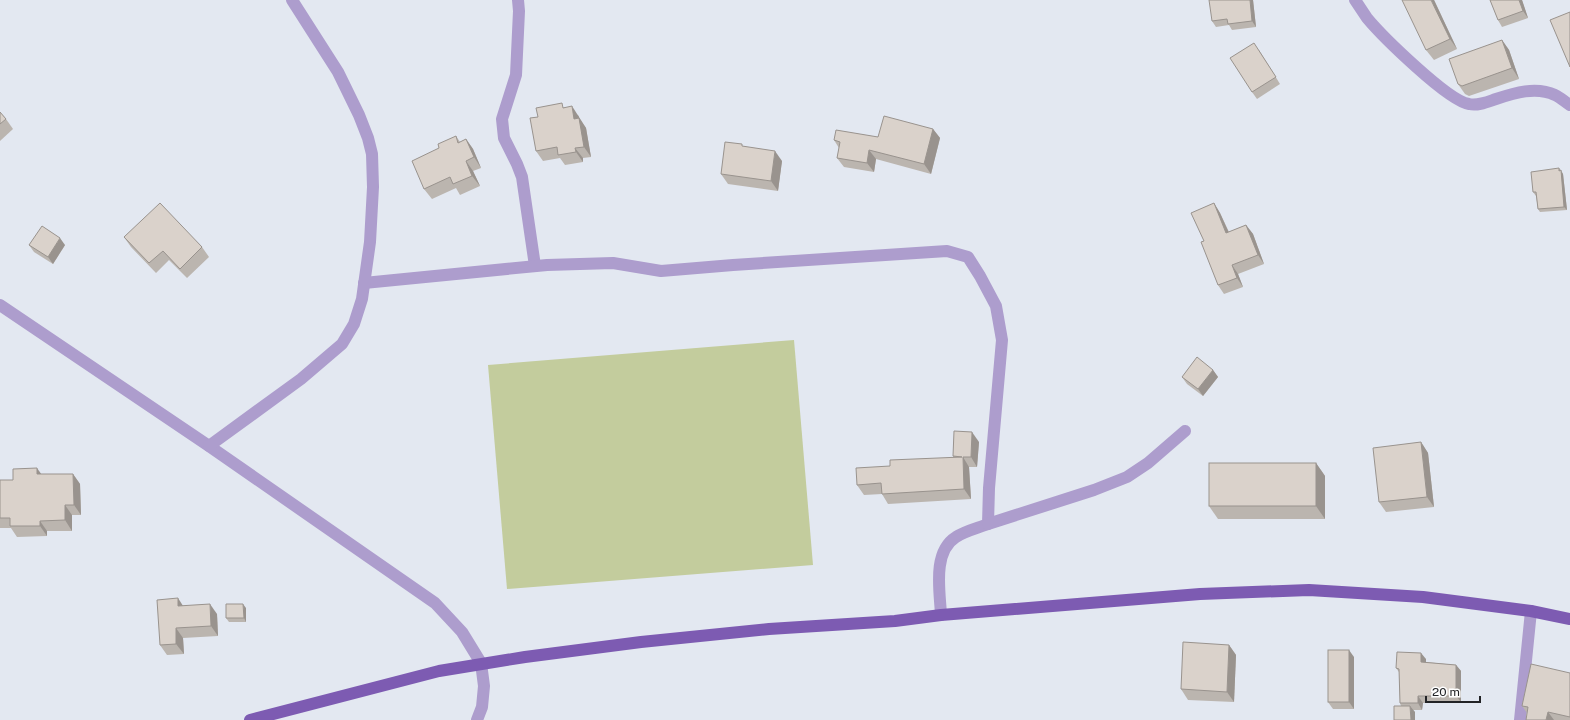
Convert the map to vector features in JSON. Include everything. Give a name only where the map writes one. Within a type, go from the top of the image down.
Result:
[{"type":"main road","points":[[250,720],[439,671],[482,663],[641,642],[769,629],[895,621],[941,615],[1200,594],[1309,590],[1423,597],[1531,611],[1570,619]]},
{"type":"street","points":[[209,446],[301,379],[342,344],[354,324],[362,299],[370,242],[374,187],[372,154],[368,138],[359,115],[338,72],[292,0]]},
{"type":"street","points":[[518,0],[516,75],[512,92],[503,113],[503,130],[506,144],[518,164],[522,177],[535,266]]},
{"type":"street","points":[[1355,0],[1366,17],[1396,47],[1428,77],[1459,100],[1468,104],[1479,105],[1533,89],[1555,95],[1570,105]]},
{"type":"street","points":[[364,283],[535,266],[613,263],[661,271],[741,264],[948,251],[968,257],[996,306],[1002,340],[989,480],[988,524]]},
{"type":"street","points":[[0,305],[209,446],[435,603],[462,632],[482,663],[484,686],[482,707],[477,720]]},
{"type":"street","points":[[941,615],[939,563],[945,548],[955,537],[988,524],[1099,488],[1127,477],[1148,463],[1185,431]]},
{"type":"street","points":[[1520,720],[1531,611]]},
{"type":"green space","points":[[794,340],[813,565],[507,589],[488,365]]},
{"type":"building","points":[[1209,0],[1250,0],[1252,21],[1228,24],[1227,19],[1212,21]]},
{"type":"building","points":[[1402,0],[1431,0],[1450,39],[1426,50]]},
{"type":"building","points":[[1490,0],[1519,0],[1523,11],[1498,20]]},
{"type":"building","points":[[1570,12],[1570,67],[1550,20]]},
{"type":"building","points":[[1502,40],[1512,68],[1462,86],[1458,84],[1449,59]]},
{"type":"building","points":[[1254,43],[1276,77],[1252,92],[1230,58]]},
{"type":"building","points":[[562,103],[563,108],[572,106],[574,119],[579,118],[584,147],[575,148],[576,152],[558,155],[557,147],[536,151],[530,118],[538,117],[536,108]]},
{"type":"building","points":[[0,112],[6,119],[0,124]]},
{"type":"building","points":[[884,116],[933,129],[924,164],[869,150],[867,163],[837,158],[840,142],[834,140],[836,130],[878,137]]},
{"type":"building","points":[[456,136],[458,143],[466,139],[474,157],[466,161],[472,176],[453,184],[450,177],[424,189],[412,161],[439,148],[438,144]]},
{"type":"building","points":[[725,142],[775,151],[771,181],[721,174]]},
{"type":"building","points":[[1559,168],[1559,171],[1561,170],[1564,207],[1538,209],[1536,192],[1533,192],[1531,172]]},
{"type":"building","points":[[160,203],[202,247],[180,269],[163,251],[149,263],[124,237]]},
{"type":"building","points":[[1214,203],[1226,233],[1246,225],[1258,255],[1232,265],[1237,278],[1218,285],[1201,242],[1204,241],[1191,213]]},
{"type":"building","points":[[42,226],[60,238],[48,257],[29,245]]},
{"type":"building","points":[[1197,357],[1213,370],[1198,389],[1182,377]]},
{"type":"building","points":[[954,431],[972,432],[971,457],[963,457],[964,489],[882,494],[881,483],[857,485],[856,468],[890,466],[890,460],[962,457],[953,456]]},
{"type":"building","points":[[1421,442],[1427,497],[1379,502],[1373,448]]},
{"type":"building","points":[[1209,463],[1316,463],[1316,506],[1209,506]]},
{"type":"building","points":[[37,468],[37,474],[73,474],[74,505],[65,505],[65,520],[40,521],[40,526],[10,526],[10,518],[0,518],[0,480],[13,480],[13,469]]},
{"type":"building","points":[[178,598],[178,606],[210,604],[211,626],[176,628],[176,644],[160,645],[157,600]]},
{"type":"building","points":[[226,604],[243,604],[244,618],[226,618]]},
{"type":"building","points":[[1183,642],[1229,645],[1227,692],[1181,689]]},
{"type":"building","points":[[1328,650],[1349,650],[1349,702],[1328,702]]},
{"type":"building","points":[[1397,652],[1421,653],[1421,662],[1456,665],[1456,696],[1418,696],[1418,703],[1400,703],[1399,669],[1396,668]]},
{"type":"building","points":[[1531,664],[1570,673],[1570,717],[1548,712],[1546,720],[1526,720],[1528,707],[1522,706]]},
{"type":"building","points":[[1394,706],[1410,706],[1411,720],[1394,720]]}]
